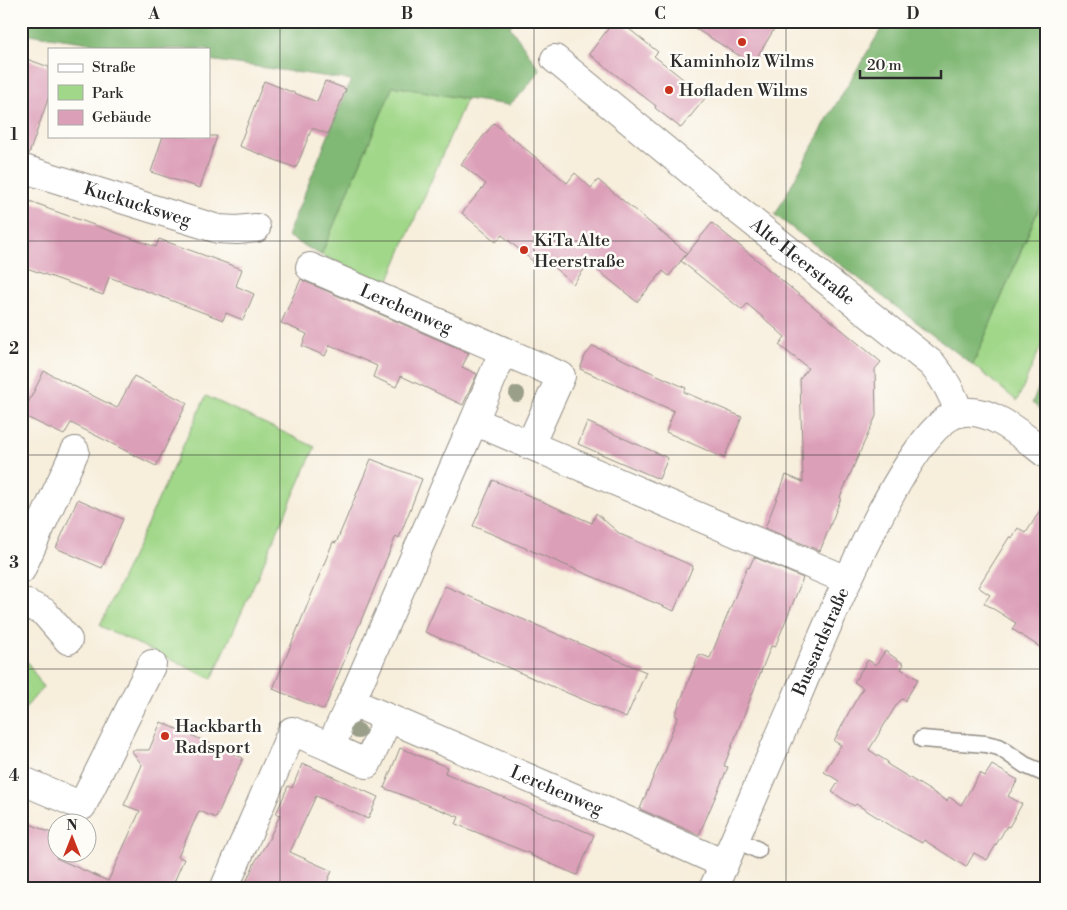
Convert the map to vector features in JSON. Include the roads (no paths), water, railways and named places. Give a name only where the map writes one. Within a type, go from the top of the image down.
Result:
[{"type":"street","name":"Alte Heerstraße","points":[[555,59],[738,210],[932,364],[948,386],[959,413]]},
{"type":"street","name":"Kuckucksweg","points":[[21,168],[218,229],[256,228]]},
{"type":"street","name":"Lerchenweg","points":[[310,267],[561,376],[530,444]]},
{"type":"street","points":[[330,747],[504,352]]},
{"type":"street","points":[[959,413],[983,414],[998,420],[1012,428],[1046,454]]},
{"type":"street","name":"Bussardstraße","points":[[712,889],[724,864],[746,844],[847,580],[875,522],[925,442],[948,418],[959,413]]},
{"type":"street","points":[[474,421],[847,580]]},
{"type":"street","points":[[21,570],[75,451]]},
{"type":"street","points":[[21,601],[44,612],[68,640]]},
{"type":"street","points":[[21,780],[82,806],[152,664]]},
{"type":"street","name":"Lerchenweg","points":[[351,702],[724,864]]},
{"type":"street","points":[[224,889],[292,731],[367,764],[388,719]]},
{"type":"lane","points":[[922,739],[986,744],[999,747],[1025,765],[1046,774]]},
{"type":"place","name":"Kaminholz Wilms","points":[[742,42]]},
{"type":"place","name":"Hofladen Wilms","points":[[669,90]]},
{"type":"place","name":"KiTa Alte Heerstraße","points":[[524,250]]},
{"type":"place","name":"Hackbarth Radsport","points":[[165,736]]}]
